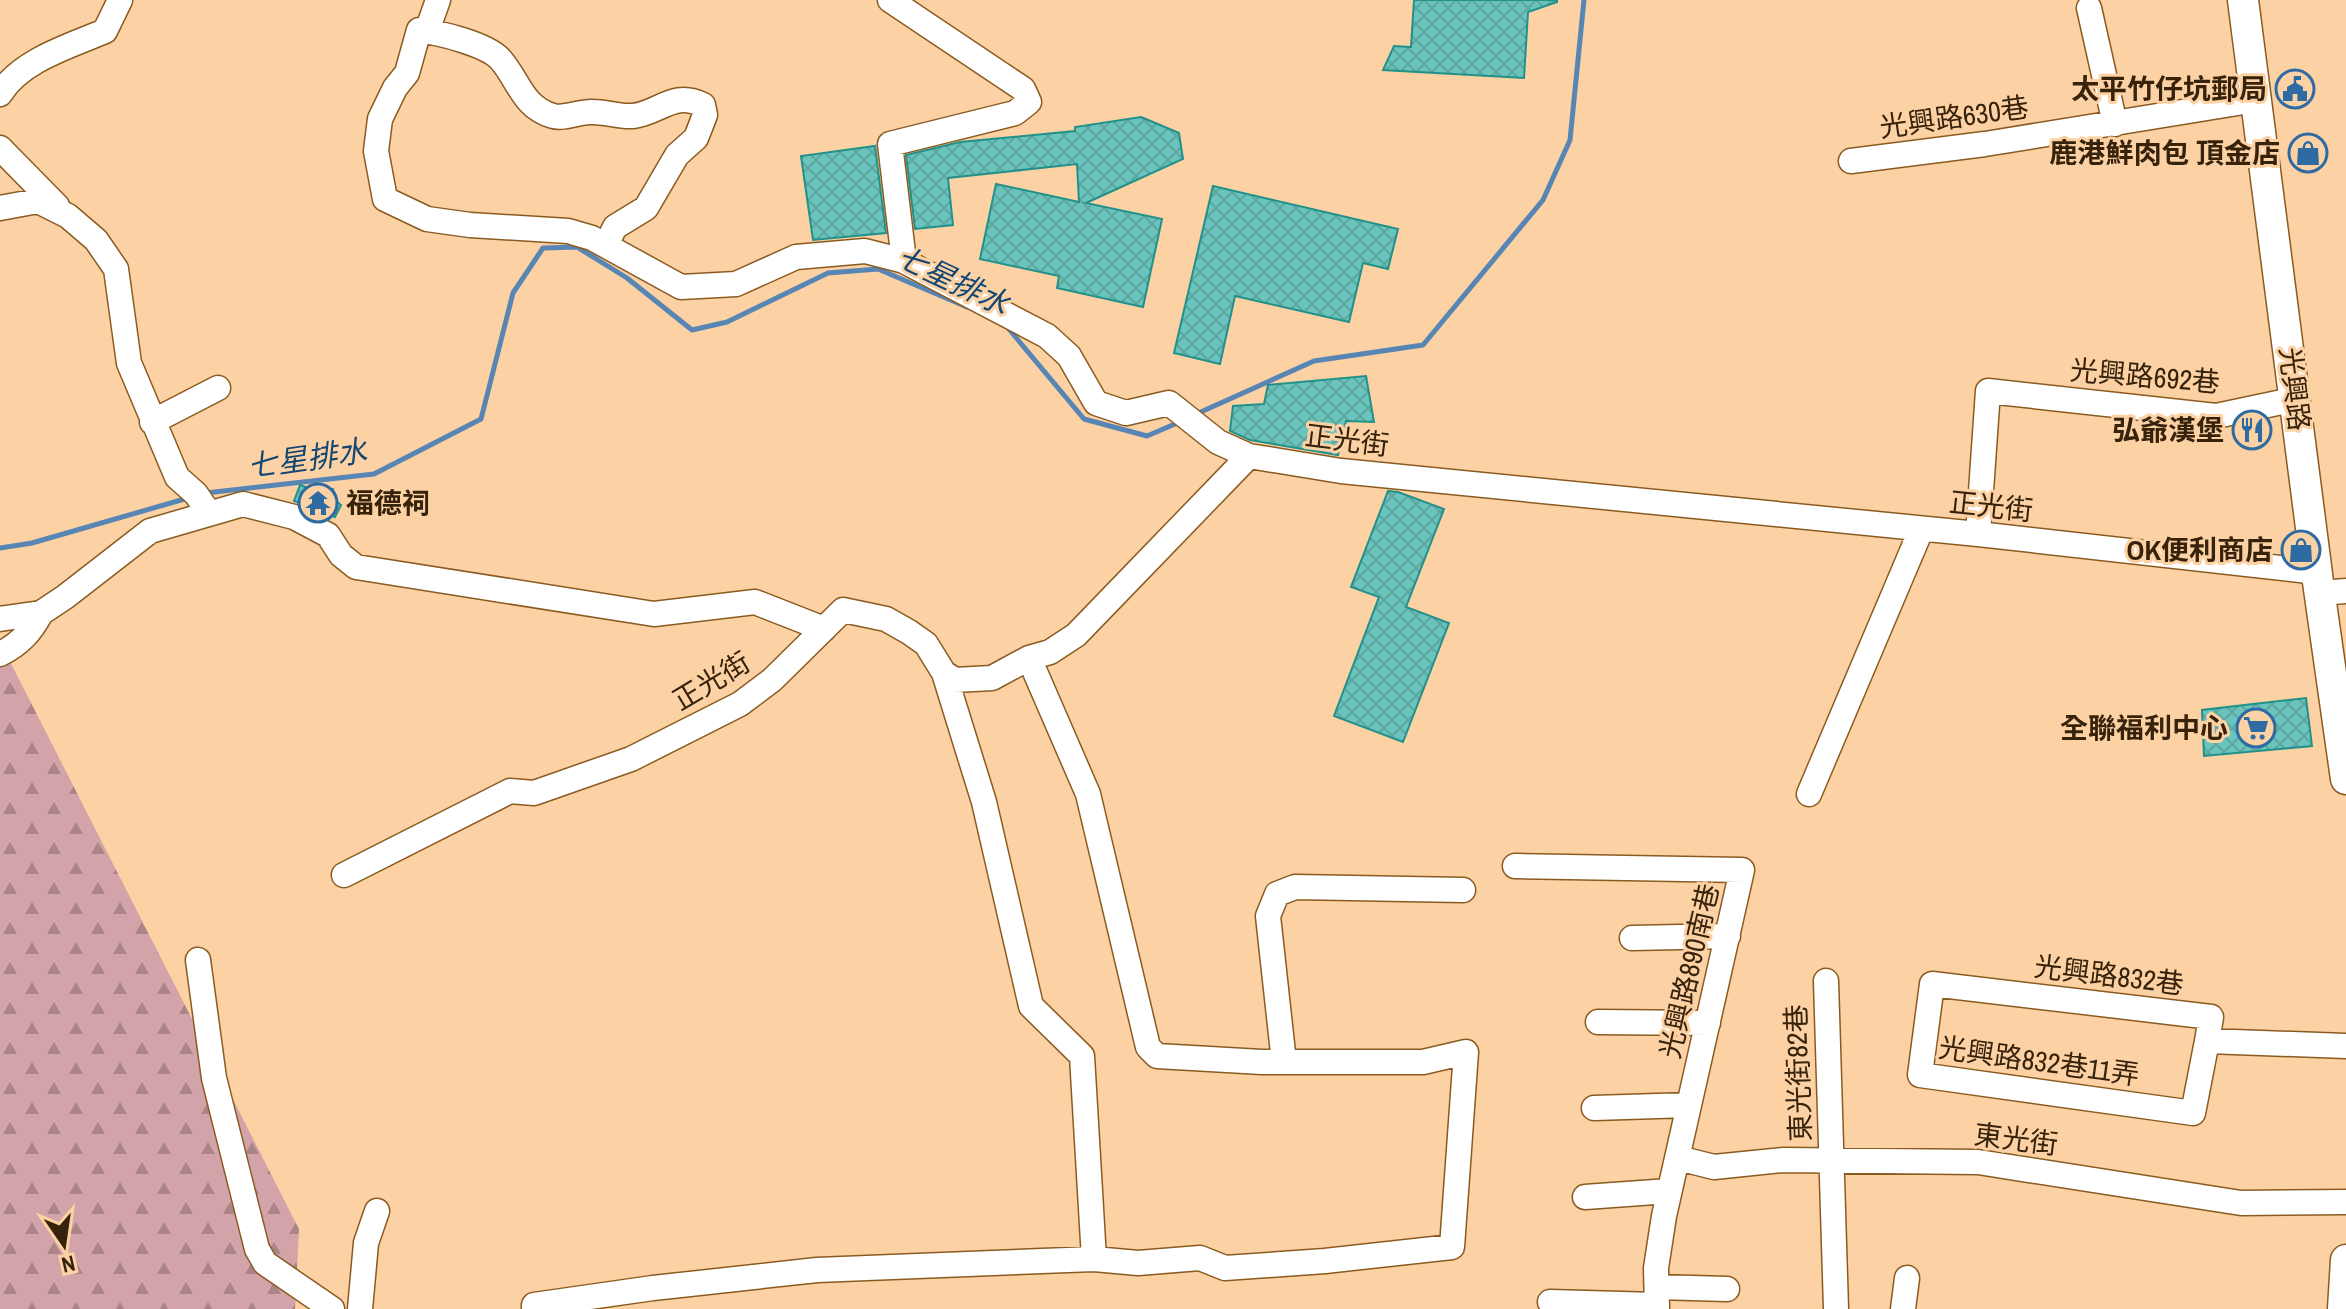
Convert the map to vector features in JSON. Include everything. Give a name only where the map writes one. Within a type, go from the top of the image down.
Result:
[{"type":"main road","name":"光興路","points":[[2243,0],[2296,399],[2328,585],[2346,779]]},
{"type":"main road","points":[[2343,1309],[2346,1260]]},
{"type":"street","points":[[0,94],[8,80],[46,56],[105,31],[120,0]]},
{"type":"street","points":[[438,0],[427,31],[471,44],[498,57],[531,105],[556,117],[594,111],[636,116],[672,101],[691,99],[703,105],[705,115],[696,138],[677,155],[646,208],[615,227],[606,245]]},
{"type":"street","points":[[890,0],[1023,89],[1029,102],[1015,113],[890,144],[904,261]]},
{"type":"street","points":[[2089,8],[2115,124]]},
{"type":"street","name":"正光街","points":[[427,31],[419,30],[407,73],[395,88],[380,119],[376,151],[385,199],[427,219],[568,231],[592,238],[681,287],[736,284],[796,257],[865,251],[904,261],[1047,336],[1069,356],[1096,403],[1126,413],[1169,403],[1218,442],[1249,456],[1319,469],[1978,534],[2328,585]]},
{"type":"street","name":"光興路630巷","points":[[1851,161],[2115,124],[2256,100]]},
{"type":"street","points":[[0,148],[96,240],[116,269],[129,363],[177,477],[196,494],[209,513]]},
{"type":"street","points":[[0,208],[38,201],[68,216]]},
{"type":"street","points":[[152,422],[218,388]]},
{"type":"street","name":"光興路692巷","points":[[1978,534],[1988,391],[2216,416],[2296,399]]},
{"type":"street","points":[[944,673],[955,680],[992,678],[1029,658],[1050,652],[1076,635],[1249,456]]},
{"type":"street","points":[[0,619],[41,613],[150,531],[243,504],[294,517],[328,535],[341,555],[356,567],[654,614],[755,602],[824,629]]},
{"type":"street","points":[[1809,794],[1921,530]]},
{"type":"street","name":"正光街","points":[[344,875],[510,791],[534,793],[631,759],[740,704],[772,680],[843,610],[886,619],[926,644],[944,673]]},
{"type":"street","points":[[0,654],[31,632],[41,613]]},
{"type":"street","points":[[534,1309],[534,1305],[653,1288],[817,1270],[1094,1259],[1138,1263],[1200,1258],[1225,1268],[1341,1260],[1452,1247],[1466,1052],[1423,1062],[1284,1062],[1157,1056],[1148,1047],[1088,794],[1029,658]]},
{"type":"street","points":[[944,673],[984,802],[1031,1006],[1082,1056],[1094,1259]]},
{"type":"street","name":"光興路890南巷","points":[[1515,866],[1742,870],[1669,1191],[1656,1268],[1657,1301]]},
{"type":"street","points":[[1284,1062],[1268,916],[1277,894],[1295,887],[1463,890]]},
{"type":"street","points":[[1632,938],[1728,936]]},
{"type":"street","points":[[198,960],[214,1078],[257,1249],[265,1263],[332,1309]]},
{"type":"street","name":"東光街82巷","points":[[1826,981],[1836,1309]]},
{"type":"street","name":"光興路832巷","points":[[1932,984],[2211,1017],[2207,1041]]},
{"type":"street","name":"光興路832巷11弄","points":[[1932,984],[1920,1075],[2193,1113],[2207,1041]]},
{"type":"street","points":[[1598,1022],[1708,1023]]},
{"type":"street","points":[[2207,1041],[2346,1046]]},
{"type":"street","points":[[1594,1108],[1689,1105]]},
{"type":"street","name":"東光街","points":[[1678,1158],[1714,1167],[1783,1160],[1978,1162],[2241,1203],[2346,1202]]},
{"type":"street","points":[[1585,1197],[1669,1191]]},
{"type":"street","points":[[360,1309],[366,1243],[377,1211]]},
{"type":"street","points":[[1903,1309],[1907,1278]]},
{"type":"street","points":[[1550,1302],[1657,1301],[1727,1289]]},
{"type":"green space","points":[[0,642],[299,1229],[295,1309],[0,1309]]},
{"type":"building","points":[[1414,0],[1557,2],[1528,12],[1524,78],[1383,70],[1394,46],[1411,47]]},
{"type":"building","points":[[1141,117],[1179,133],[1183,159],[1086,203],[1162,219],[1143,307],[1057,288],[1059,276],[980,259],[996,184],[1079,202],[1077,164],[948,178],[953,225],[915,229],[906,155],[960,142],[1075,131],[1075,127]]},
{"type":"building","points":[[875,146],[886,233],[813,240],[801,156]]},
{"type":"building","points":[[1213,186],[1398,229],[1388,269],[1363,263],[1349,322],[1235,296],[1220,364],[1174,353]]},
{"type":"building","points":[[1366,376],[1374,422],[1346,421],[1338,455],[1250,440],[1230,431],[1233,406],[1264,404],[1268,385]]},
{"type":"building","name":"福德祠","points":[[300,485],[316,491],[333,489],[335,500],[341,505],[335,517],[294,501]]},
{"type":"building","points":[[1388,491],[1444,509],[1406,607],[1449,623],[1403,742],[1334,716],[1379,597],[1351,587]]},
{"type":"building","name":"全聯福利中心","points":[[2306,698],[2312,746],[2204,756],[2202,710]]},
{"type":"waterway","name":"七星排水","points":[[1194,415],[1314,361],[1423,345],[1543,200],[1570,140],[1584,0]]},
{"type":"waterway","name":"七星排水","points":[[206,493],[374,474],[481,419],[513,293],[543,248],[577,247],[627,278],[692,330],[727,322],[828,273],[878,269],[967,307]]},
{"type":"waterway","name":"七星排水","points":[[1008,328],[1084,419],[1147,436],[1182,421]]},
{"type":"waterway","name":"七星排水","points":[[0,548],[32,543],[188,498]]},
{"type":"place","name":"太平竹仔坑郵局","points":[[2295,89]]},
{"type":"place","name":"鹿港鮮肉包 頂金店","points":[[2308,153]]},
{"type":"place","name":"弘爺漢堡","points":[[2252,430]]},
{"type":"place","name":"福德祠","points":[[318,503]]},
{"type":"place","name":"OK便利商店","points":[[2301,550]]},
{"type":"place","name":"全聯福利中心","points":[[2256,728]]}]
